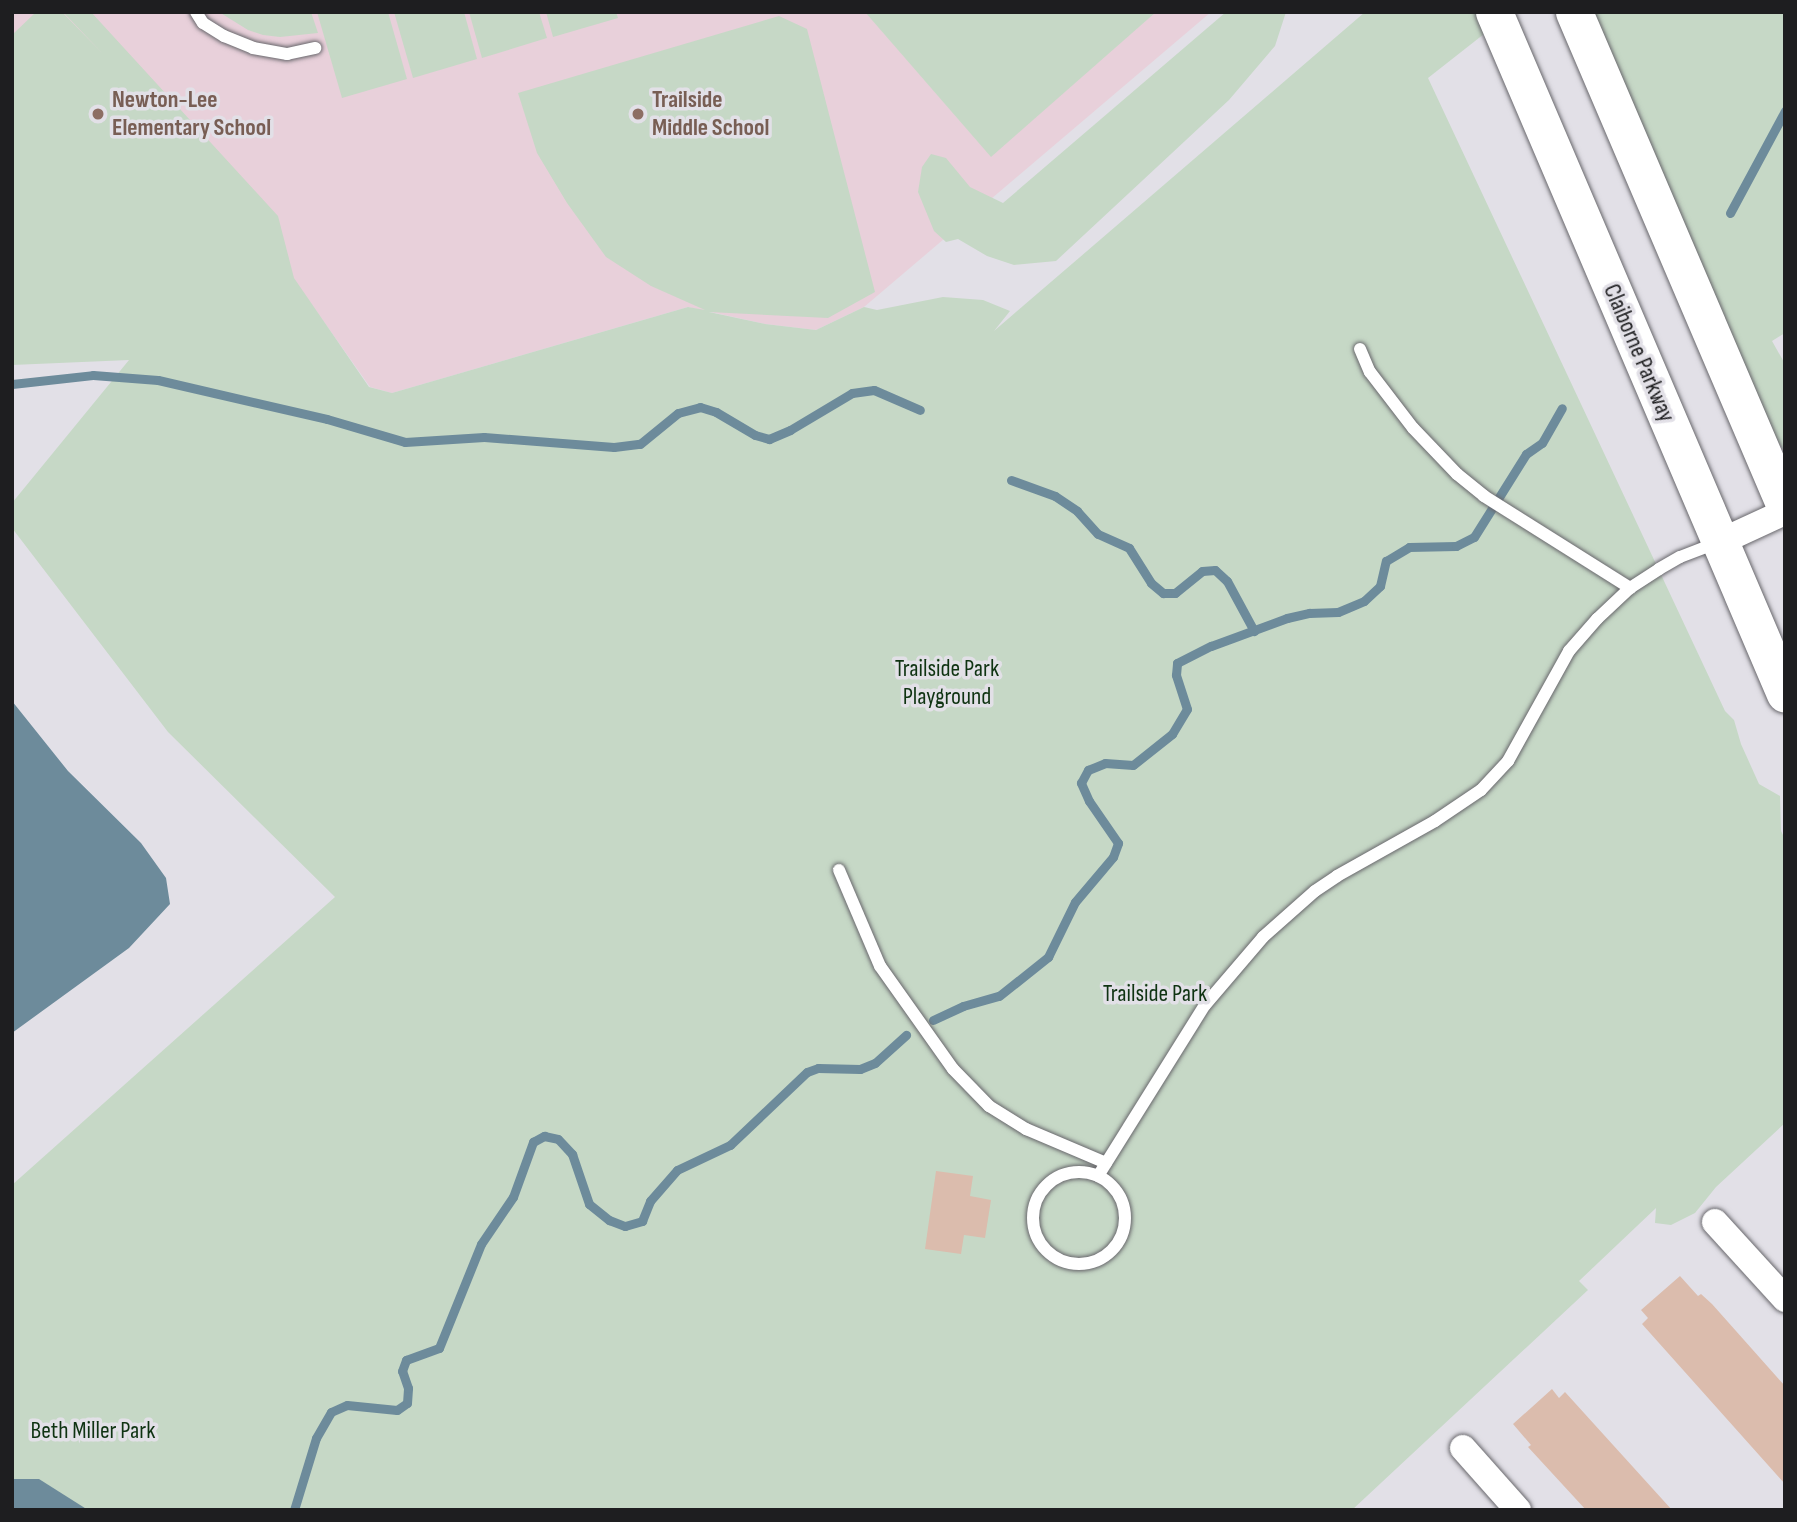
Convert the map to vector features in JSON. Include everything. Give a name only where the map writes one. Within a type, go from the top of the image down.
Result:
[{"type":"main road","name":"Claiborne Parkway","points":[[1494,12],[1785,694]]},
{"type":"main road","points":[[1574,12],[1785,506]]},
{"type":"street","points":[[1720,542],[1785,512]]},
{"type":"street","points":[[1715,1222],[1785,1299]]},
{"type":"street","points":[[1463,1448],[1518,1510]]},
{"type":"lane","points":[[196,12],[203,23],[224,36],[253,48],[287,54],[315,48]]},
{"type":"lane","points":[[1360,349],[1370,372],[1413,428],[1457,474],[1484,496],[1630,588]]},
{"type":"lane","points":[[1098,1176],[1205,1005],[1264,937],[1315,891],[1337,876],[1435,821],[1481,790],[1508,761],[1569,651],[1630,588],[1680,557],[1720,542]]},
{"type":"lane","points":[[839,870],[880,966],[953,1069],[989,1106],[1026,1129],[1106,1163]]},
{"type":"lane","points":[[1076,1172],[1098,1176],[1109,1184],[1124,1208],[1125,1222],[1121,1236],[1103,1258],[1089,1264],[1059,1260],[1037,1239],[1033,1217],[1039,1195],[1049,1183],[1062,1175],[1076,1172]]},
{"type":"shaded area","name":"Trailside Middle School","points":[[12,12],[1211,12],[864,307],[816,330],[765,324],[688,307],[392,393],[370,387],[293,278],[12,365]]},
{"type":"green space","name":"Trailside Park","points":[[62,12],[104,55],[63,12],[91,12],[278,216],[294,278],[369,387],[392,393],[688,307],[705,310],[651,286],[606,257],[567,203],[537,153],[518,93],[779,16],[807,29],[875,292],[828,318],[709,312],[765,324],[816,330],[864,307],[877,310],[943,297],[983,300],[1010,311],[994,331],[1365,12],[1512,12],[1428,78],[1725,711],[1734,720],[1741,744],[1759,784],[1780,796],[1781,831],[1785,839],[1785,1123],[1716,1187],[1695,1213],[1671,1225],[1655,1223],[1656,1208],[1579,1281],[1588,1290],[1352,1510],[12,1510],[12,1185],[335,897],[168,732],[12,528],[12,503],[129,360],[12,365],[12,35],[35,13]]},
{"type":"green space","points":[[219,12],[311,12],[318,33],[280,37],[263,35],[248,30]]},
{"type":"green space","points":[[317,12],[388,12],[407,79],[342,98]]},
{"type":"green space","points":[[394,12],[464,12],[477,59],[413,78]]},
{"type":"green space","points":[[469,12],[539,12],[547,38],[482,58]]},
{"type":"green space","points":[[546,12],[616,12],[618,18],[553,37]]},
{"type":"green space","points":[[865,12],[1156,12],[991,157]]},
{"type":"green space","points":[[1226,12],[1286,12],[1275,46],[1229,100],[1056,261],[1014,265],[987,256],[958,239],[946,242],[934,231],[918,192],[922,167],[931,154],[946,158],[970,187],[1003,203]]},
{"type":"green space","points":[[1592,12],[1785,12],[1785,333],[1772,341],[1785,364],[1785,452],[1770,431]]},
{"type":"water","points":[[12,701],[68,771],[141,843],[166,878],[170,904],[129,948],[12,1033]]},
{"type":"water","points":[[12,1479],[39,1479],[88,1510],[12,1510]]},
{"type":"building","points":[[936,1171],[973,1176],[970,1196],[991,1200],[985,1238],[964,1235],[961,1254],[925,1249]]},
{"type":"building","points":[[1680,1276],[1698,1296],[1701,1294],[1712,1304],[1785,1386],[1785,1484],[1642,1324],[1648,1318],[1641,1310]]},
{"type":"building","points":[[1552,1389],[1559,1398],[1565,1392],[1672,1510],[1586,1510],[1528,1447],[1531,1445],[1513,1424]]},
{"type":"waterway","points":[[1730,213],[1785,111]]},
{"type":"waterway","points":[[12,384],[93,375],[158,380],[327,419],[405,442],[484,437],[614,447],[640,444],[678,413],[700,407],[716,412],[755,435],[769,439],[790,430],[852,393],[874,390],[920,410]]},
{"type":"waterway","points":[[933,1020],[963,1006],[999,996],[1048,957],[1075,902],[1113,857],[1118,843],[1089,801],[1081,783],[1088,770],[1105,763],[1133,765],[1172,734],[1187,709],[1176,675],[1177,663],[1211,646],[1287,618],[1309,613],[1338,612],[1364,601],[1380,586],[1386,561],[1409,547],[1456,546],[1474,537],[1526,454],[1542,443],[1562,408]]},
{"type":"waterway","points":[[1011,480],[1055,496],[1077,511],[1098,534],[1129,548],[1151,583],[1163,593],[1175,593],[1202,571],[1215,570],[1227,581],[1254,631]]},
{"type":"waterway","points":[[294,1510],[316,1438],[331,1412],[347,1405],[397,1410],[407,1403],[408,1388],[402,1371],[406,1360],[439,1348],[481,1244],[513,1197],[533,1142],[544,1136],[558,1139],[572,1154],[589,1204],[609,1220],[625,1226],[642,1221],[650,1201],[677,1170],[730,1145],[807,1072],[818,1068],[860,1069],[875,1063],[906,1035]]},
{"type":"place","name":"Newton-Lee Elementary School","points":[[98,114]]},
{"type":"place","name":"Trailside Middle School","points":[[638,114]]},
{"type":"park label","name":"Trailside Park Playground","points":[[947,683]]},
{"type":"park label","name":"Beth Miller Park","points":[[93,1431]]}]
